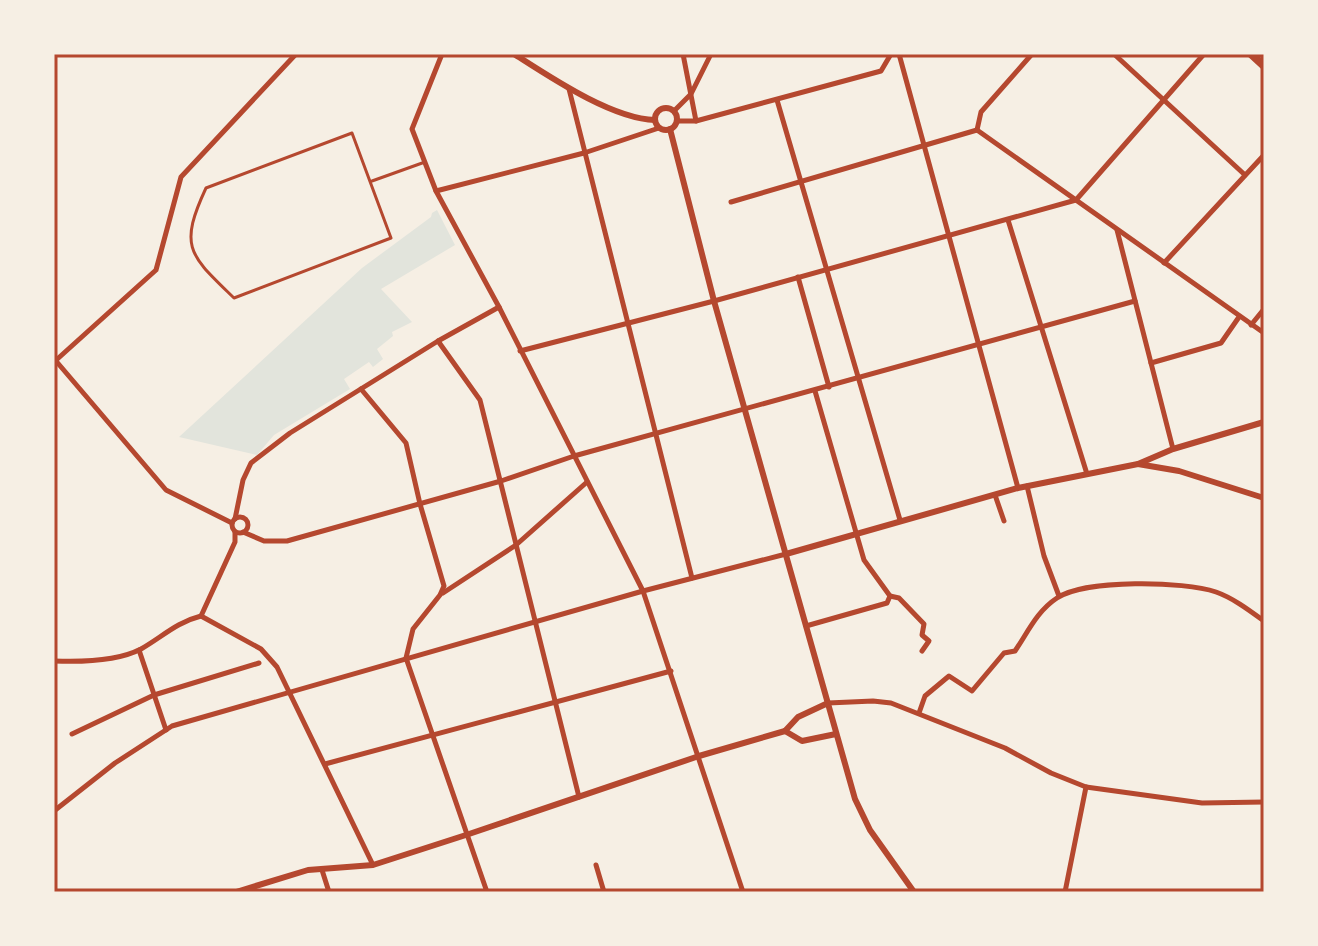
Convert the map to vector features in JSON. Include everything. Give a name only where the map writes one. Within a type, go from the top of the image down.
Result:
[{"type":"main road","points":[[1251,54],[1264,66]]},
{"type":"street","points":[[243,532],[247,526],[242,518],[234,521],[166,490],[55,361],[156,270],[181,177],[296,54]]},
{"type":"street","points":[[442,54],[412,129],[436,191],[499,307],[643,591],[743,892]]},
{"type":"street","points":[[514,54],[569,89],[640,120],[655,120]]},
{"type":"street","points":[[683,54],[696,121]]},
{"type":"street","points":[[674,111],[691,94],[711,54]]},
{"type":"street","points":[[670,129],[677,121],[696,121],[881,71],[891,54]]},
{"type":"street","points":[[899,54],[1018,488]]},
{"type":"street","points":[[977,130],[981,112],[1032,54]]},
{"type":"street","points":[[1114,54],[1245,175]]},
{"type":"street","points":[[520,351],[714,301],[1076,200],[1204,54]]},
{"type":"street","points":[[569,89],[692,578]]},
{"type":"street","points":[[777,100],[900,520]]},
{"type":"street","points":[[659,128],[655,120],[657,113],[663,108],[674,111]]},
{"type":"street","points":[[674,111],[677,121]]},
{"type":"street","points":[[436,191],[584,153],[659,128],[670,129]]},
{"type":"street","points":[[670,129],[714,301],[855,799],[870,830],[914,892]]},
{"type":"street","points":[[731,202],[977,130]]},
{"type":"street","points":[[977,130],[1264,333]]},
{"type":"street","points":[[1164,263],[1264,155]]},
{"type":"street","points":[[1008,220],[1087,474]]},
{"type":"street","points":[[1116,228],[1173,449]]},
{"type":"street","points":[[798,277],[829,387]]},
{"type":"street","points":[[235,532],[264,541],[287,541],[501,481],[574,456],[1135,301]]},
{"type":"street","points":[[201,616],[235,542],[234,521],[243,480],[251,463],[290,433],[499,307]]},
{"type":"street","points":[[1251,325],[1264,309]]},
{"type":"street","points":[[1151,363],[1221,343],[1239,317]]},
{"type":"street","points":[[438,341],[480,400],[579,797]]},
{"type":"street","points":[[361,389],[406,443],[444,586],[413,629],[406,658],[487,892]]},
{"type":"street","points":[[815,391],[856,535],[870,571],[890,596],[899,598],[924,624],[922,635],[929,641],[922,651]]},
{"type":"street","points":[[54,811],[115,763],[172,726],[643,591],[856,535],[900,520],[1018,488],[1138,464],[1173,449],[1264,422]]},
{"type":"street","points":[[1138,464],[1179,471],[1264,498]]},
{"type":"street","points":[[440,595],[516,545],[587,482]]},
{"type":"street","points":[[1027,486],[1044,556],[1059,596]]},
{"type":"street","points":[[995,495],[1004,521]]},
{"type":"street","points":[[919,713],[925,696],[949,676],[972,691],[1004,653],[1015,651],[1038,614],[1059,596],[1129,583],[1179,584],[1216,592],[1264,621]]},
{"type":"street","points":[[806,626],[887,603],[890,596]]},
{"type":"street","points":[[54,661],[89,661],[139,650],[184,621],[201,616],[261,649],[277,667],[373,865]]},
{"type":"street","points":[[139,650],[166,730]]},
{"type":"street","points":[[72,734],[154,695],[259,663]]},
{"type":"street","points":[[325,764],[671,671]]},
{"type":"street","points":[[236,892],[308,870],[373,865],[699,756],[785,731],[798,717],[828,703],[873,701],[919,713],[1005,748],[1051,773],[1086,787],[1202,803],[1264,802]]},
{"type":"street","points":[[785,731],[802,741],[836,734]]},
{"type":"street","points":[[1065,892],[1086,787]]},
{"type":"street","points":[[596,865],[604,892]]},
{"type":"street","points":[[322,870],[329,892]]},
{"type":"lane","points":[[352,133],[371,182],[391,238],[234,298],[200,265],[190,242],[191,220],[206,188],[352,133]]},
{"type":"lane","points":[[371,182],[425,162]]},
{"type":"shaded area","points":[[437,210],[455,245],[381,289],[412,322],[392,332],[393,336],[377,349],[383,359],[373,367],[369,362],[344,379],[350,389],[274,435],[257,455],[179,437],[362,268]]}]
